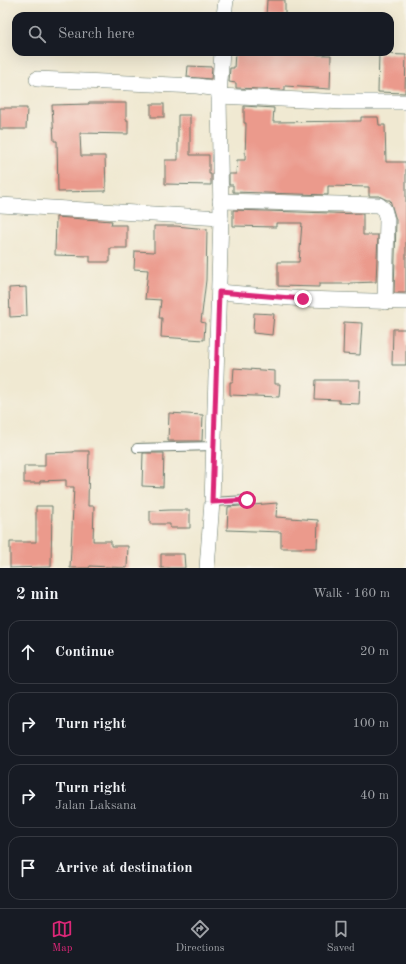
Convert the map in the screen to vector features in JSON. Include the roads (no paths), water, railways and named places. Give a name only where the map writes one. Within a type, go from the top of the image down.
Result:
[{"type":"street","points":[[224,12],[226,0]]},
{"type":"street","points":[[207,568],[212,502],[219,292],[221,218],[219,93],[222,56]]},
{"type":"street","points":[[37,79],[197,86],[219,93],[344,102],[406,102]]},
{"type":"street","points":[[220,201],[378,205],[384,209],[386,220],[385,302]]},
{"type":"street","points":[[0,205],[221,218]]},
{"type":"street","points":[[219,292],[303,299],[406,302]]},
{"type":"lane","points":[[137,448],[214,446]]},
{"type":"lane","points":[[212,502],[247,500]]}]
